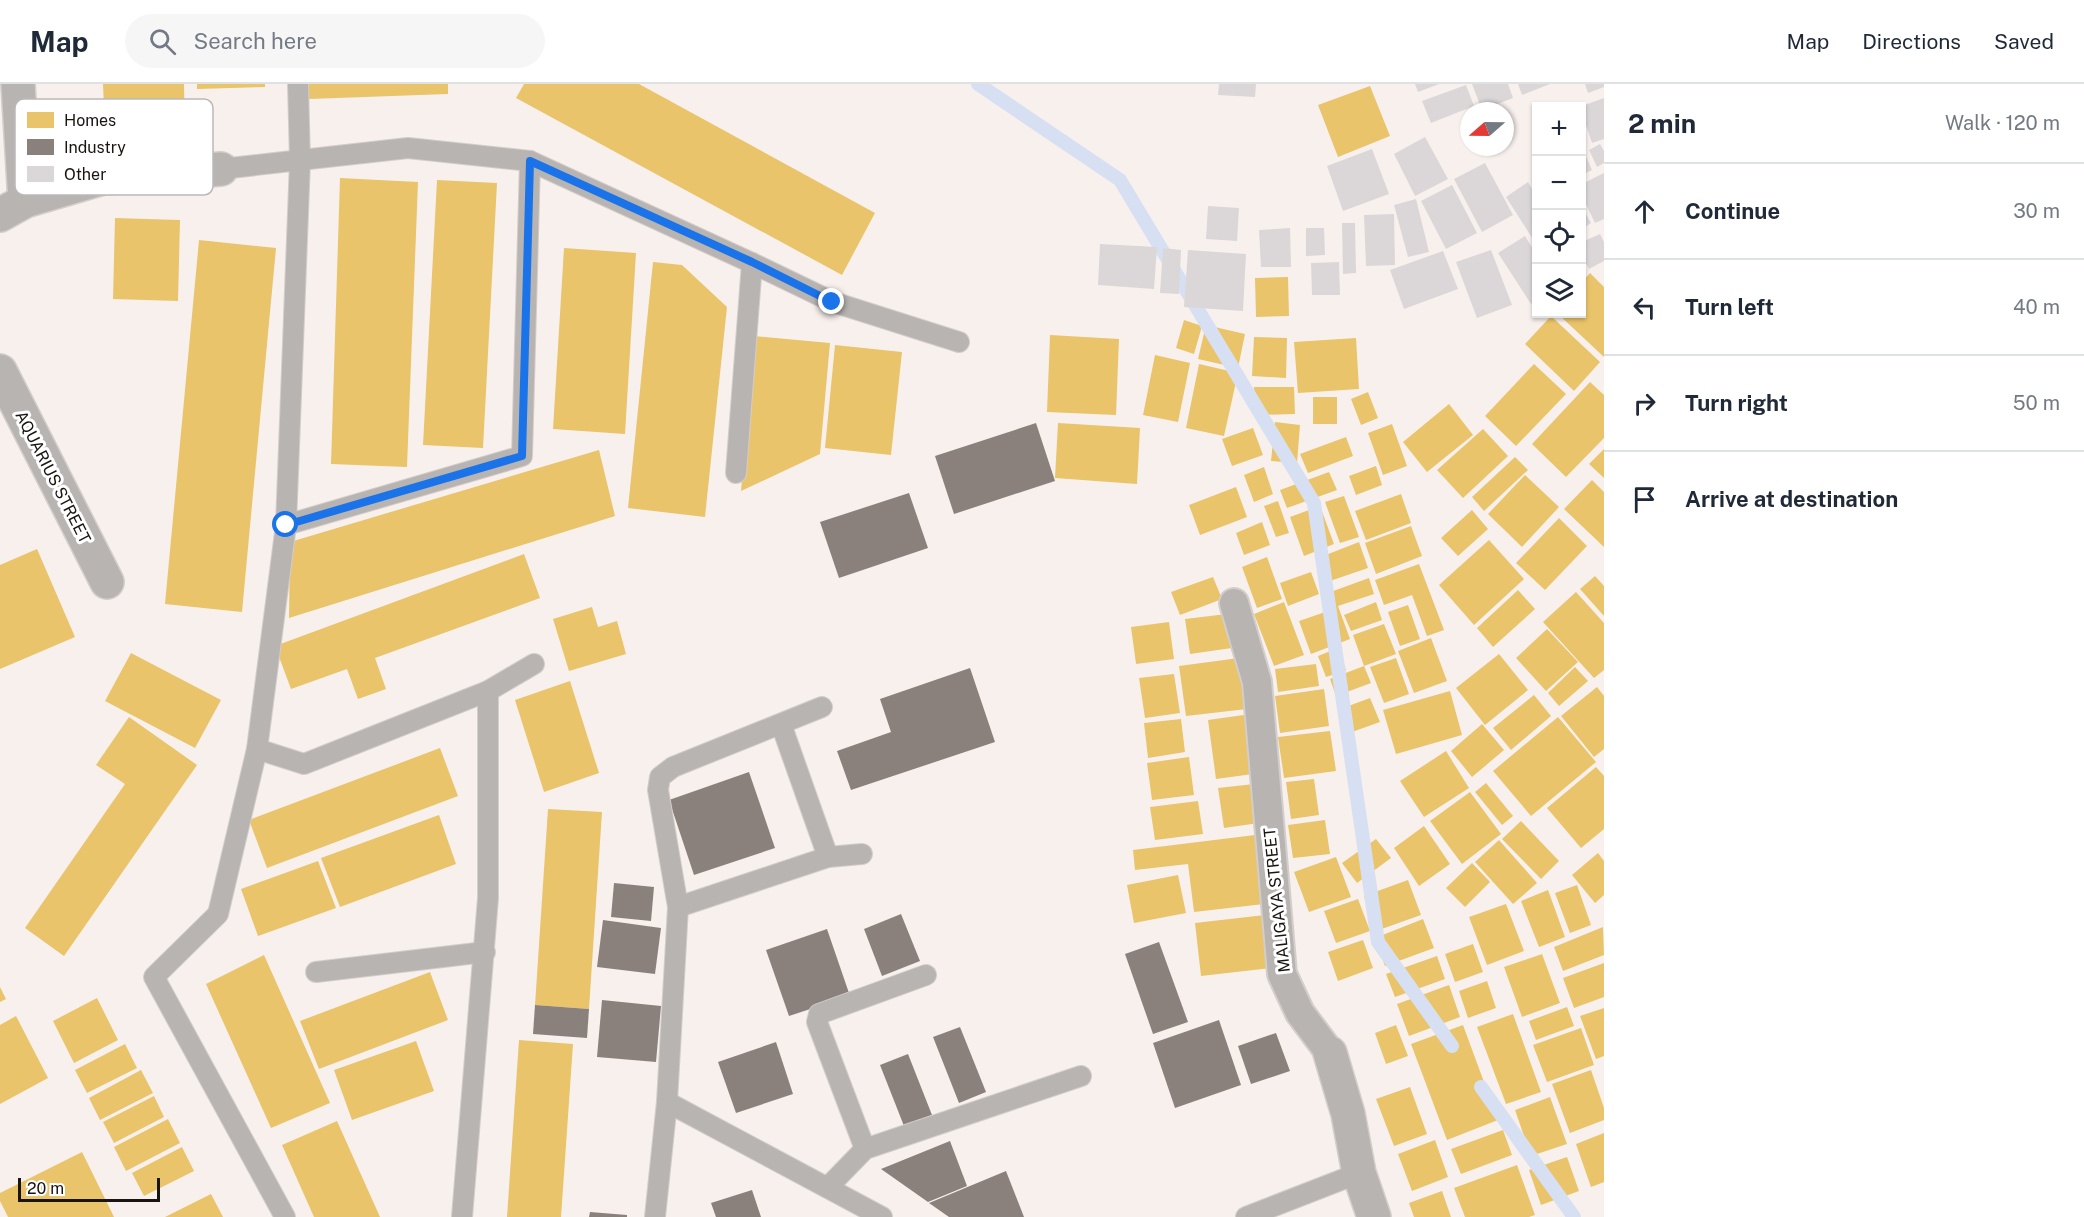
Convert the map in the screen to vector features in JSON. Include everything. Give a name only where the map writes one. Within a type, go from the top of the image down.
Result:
[{"type":"street","points":[[17,99],[18,84]]},
{"type":"street","points":[[15,146],[12,208],[50,195]]},
{"type":"street","points":[[213,170],[221,169]]},
{"type":"street","name":"AQUARIUS STREET","points":[[0,371],[107,582]]},
{"type":"street","name":"MALIGAYA STREET","points":[[1234,603],[1257,682],[1282,974],[1300,1013],[1330,1053],[1348,1114],[1359,1173],[1374,1217]]},
{"type":"lane","points":[[285,1217],[154,977],[218,914],[257,748],[286,525],[300,161],[298,84]]},
{"type":"lane","points":[[221,169],[408,148],[530,161],[752,262],[832,302],[959,342]]},
{"type":"lane","points":[[286,525],[522,456],[530,161]]},
{"type":"lane","points":[[736,473],[752,262]]},
{"type":"lane","points":[[257,748],[304,764],[488,691],[534,664]]},
{"type":"lane","points":[[462,1217],[488,898],[488,691]]},
{"type":"lane","points":[[654,1217],[667,1102],[678,907],[658,790],[660,777],[673,767],[822,707]]},
{"type":"lane","points":[[781,724],[828,857]]},
{"type":"lane","points":[[678,907],[828,857],[862,854]]},
{"type":"lane","points":[[316,972],[485,952]]},
{"type":"lane","points":[[865,1149],[817,1022],[819,1014],[926,975]]},
{"type":"lane","points":[[828,1187],[865,1149],[1081,1076]]},
{"type":"lane","points":[[667,1102],[828,1187],[873,1215]]},
{"type":"lane","points":[[1246,1217],[1359,1173]]},
{"type":"building: Homes","points":[[103,84],[184,84],[184,99],[104,99]]},
{"type":"building: Homes","points":[[197,84],[265,84],[265,87],[197,89]]},
{"type":"building: Homes","points":[[309,84],[448,84],[448,94],[309,99]]},
{"type":"building: Homes","points":[[524,84],[639,84],[875,213],[842,275],[516,98]]},
{"type":"building: Homes","points":[[1370,86],[1390,136],[1338,157],[1318,105]]},
{"type":"building: Homes","points":[[340,178],[418,182],[407,467],[331,464]]},
{"type":"building: Homes","points":[[437,180],[497,183],[483,448],[423,445]]},
{"type":"building: Homes","points":[[115,218],[180,220],[178,301],[113,299]]},
{"type":"building: Homes","points":[[199,240],[276,248],[242,612],[165,604]]},
{"type":"building: Homes","points":[[564,248],[636,253],[625,434],[553,429]]},
{"type":"building: Homes","points":[[653,262],[682,265],[727,307],[705,517],[628,508]]},
{"type":"building: Homes","points":[[1590,273],[1604,287],[1604,357],[1562,318],[1586,318],[1586,278]]},
{"type":"building: Homes","points":[[1288,277],[1289,316],[1256,317],[1255,278]]},
{"type":"building: Homes","points":[[1549,318],[1553,318],[1600,362],[1574,391],[1525,344]]},
{"type":"building: Homes","points":[[1184,320],[1202,326],[1194,354],[1176,348]]},
{"type":"building: Homes","points":[[1206,325],[1245,334],[1238,368],[1198,359]]},
{"type":"building: Homes","points":[[1050,335],[1119,339],[1116,415],[1047,412]]},
{"type":"building: Homes","points":[[754,336],[830,343],[820,454],[741,491]]},
{"type":"building: Homes","points":[[1254,337],[1287,338],[1286,378],[1252,376]]},
{"type":"building: Homes","points":[[1356,338],[1359,389],[1298,393],[1294,342]]},
{"type":"building: Homes","points":[[835,345],[902,352],[891,455],[825,448]]},
{"type":"building: Homes","points":[[1155,355],[1190,363],[1178,422],[1143,415]]},
{"type":"building: Homes","points":[[1199,364],[1238,373],[1224,436],[1186,428]]},
{"type":"building: Homes","points":[[1534,364],[1566,394],[1516,446],[1485,416]]},
{"type":"building: Homes","points":[[1590,382],[1604,395],[1604,438],[1566,477],[1532,444]]},
{"type":"building: Homes","points":[[1254,387],[1294,387],[1295,414],[1255,415]]},
{"type":"building: Homes","points":[[1368,392],[1378,418],[1361,425],[1351,399]]},
{"type":"building: Homes","points":[[1313,397],[1337,397],[1337,424],[1313,424]]},
{"type":"building: Homes","points":[[1449,404],[1473,435],[1427,472],[1403,442]]},
{"type":"building: Homes","points":[[1275,422],[1300,425],[1297,463],[1271,461]]},
{"type":"building: Homes","points":[[1058,423],[1140,428],[1137,484],[1055,478]]},
{"type":"building: Homes","points":[[1392,424],[1407,466],[1383,475],[1368,433]]},
{"type":"building: Homes","points":[[1253,428],[1263,455],[1232,466],[1222,439]]},
{"type":"building: Homes","points":[[1483,429],[1508,456],[1463,498],[1437,470]]},
{"type":"building: Homes","points":[[1346,437],[1353,456],[1308,473],[1300,454]]},
{"type":"building: Homes","points":[[1604,449],[1604,478],[1589,464]]},
{"type":"building: Homes","points":[[599,450],[615,516],[289,618],[290,542]]},
{"type":"building: Homes","points":[[1515,457],[1528,470],[1484,511],[1472,497]]},
{"type":"building: Homes","points":[[1376,466],[1382,485],[1356,495],[1349,476]]},
{"type":"building: Homes","points":[[1264,467],[1273,494],[1254,502],[1244,475]]},
{"type":"building: Homes","points":[[1329,472],[1337,490],[1287,508],[1280,490]]},
{"type":"building: Homes","points":[[1525,475],[1559,507],[1522,547],[1488,514]]},
{"type":"building: Homes","points":[[1592,480],[1604,492],[1604,547],[1564,509]]},
{"type":"building: Homes","points":[[1236,487],[1247,517],[1200,535],[1189,505]]},
{"type":"building: Homes","points":[[1401,494],[1411,523],[1366,540],[1355,511]]},
{"type":"building: Homes","points":[[1344,496],[1359,537],[1340,543],[1325,502]]},
{"type":"building: Homes","points":[[1278,501],[1289,533],[1276,537],[1264,506]]},
{"type":"building: Homes","points":[[1320,506],[1334,544],[1304,556],[1290,517]]},
{"type":"building: Homes","points":[[1472,510],[1488,529],[1458,556],[1441,538]]},
{"type":"building: Homes","points":[[1559,518],[1587,546],[1545,590],[1516,563]]},
{"type":"building: Homes","points":[[1262,522],[1270,545],[1244,555],[1236,533]]},
{"type":"building: Homes","points":[[1411,526],[1422,556],[1376,574],[1365,543]]},
{"type":"building: Homes","points":[[1489,540],[1524,579],[1474,625],[1439,585]]},
{"type":"building: Homes","points":[[1359,542],[1368,568],[1327,582],[1318,558]]},
{"type":"building: Homes","points":[[37,549],[75,637],[0,669],[0,565]]},
{"type":"building: Homes","points":[[524,554],[540,598],[375,658],[386,689],[358,699],[347,669],[291,689],[275,646]]},
{"type":"building: Homes","points":[[1267,557],[1282,599],[1257,608],[1242,567]]},
{"type":"building: Homes","points":[[1419,564],[1444,630],[1427,636],[1412,595],[1384,605],[1375,580]]},
{"type":"building: Homes","points":[[1311,572],[1319,594],[1288,606],[1280,583]]},
{"type":"building: Homes","points":[[1595,576],[1604,586],[1604,616],[1580,589]]},
{"type":"building: Homes","points":[[1213,577],[1222,599],[1180,615],[1171,592]]},
{"type":"building: Homes","points":[[1369,578],[1374,594],[1338,606],[1350,639],[1311,654],[1299,621],[1331,610],[1325,594]]},
{"type":"building: Homes","points":[[1518,590],[1535,609],[1493,647],[1477,628]]},
{"type":"building: Homes","points":[[1576,592],[1604,623],[1604,670],[1594,678],[1543,622]]},
{"type":"building: Homes","points":[[1284,602],[1304,655],[1274,666],[1254,614]]},
{"type":"building: Homes","points":[[1376,602],[1382,620],[1351,631],[1344,615]]},
{"type":"building: Homes","points":[[1408,605],[1420,639],[1400,646],[1388,612]]},
{"type":"building: Homes","points":[[592,607],[598,627],[617,621],[626,654],[569,671],[553,619]]},
{"type":"building: Homes","points":[[1235,613],[1239,647],[1190,654],[1185,619]]},
{"type":"building: Homes","points":[[1169,622],[1174,659],[1136,664],[1131,627]]},
{"type":"building: Homes","points":[[1384,624],[1396,654],[1364,666],[1353,635]]},
{"type":"building: Homes","points":[[1547,629],[1578,662],[1546,691],[1516,658]]},
{"type":"building: Homes","points":[[1431,638],[1447,681],[1414,693],[1398,651]]},
{"type":"building: Homes","points":[[1338,648],[1346,670],[1326,677],[1318,656]]},
{"type":"building: Homes","points":[[131,653],[221,700],[195,748],[105,701]]},
{"type":"building: Homes","points":[[1499,654],[1528,690],[1485,725],[1456,688]]},
{"type":"building: Homes","points":[[1239,658],[1247,709],[1186,716],[1179,666]]},
{"type":"building: Homes","points":[[1396,658],[1409,694],[1384,703],[1370,667]]},
{"type":"building: Homes","points":[[1316,664],[1319,686],[1278,692],[1275,669]]},
{"type":"building: Homes","points":[[1364,666],[1371,683],[1336,696],[1330,679]]},
{"type":"building: Homes","points":[[1575,667],[1588,681],[1559,706],[1548,693]]},
{"type":"building: Homes","points":[[1174,674],[1180,713],[1145,718],[1139,678]]},
{"type":"building: Homes","points":[[570,681],[599,773],[544,792],[515,700]]},
{"type":"building: Homes","points":[[1597,687],[1604,696],[1604,749],[1594,757],[1561,716]]},
{"type":"building: Homes","points":[[1324,689],[1329,726],[1280,733],[1275,696]]},
{"type":"building: Homes","points":[[1450,691],[1462,735],[1396,754],[1383,710]]},
{"type":"building: Homes","points":[[1534,695],[1551,716],[1511,750],[1493,728]]},
{"type":"building: Homes","points":[[1370,698],[1380,722],[1352,732],[1343,708]]},
{"type":"building: Homes","points":[[1251,714],[1260,773],[1216,779],[1208,720]]},
{"type":"building: Homes","points":[[129,717],[197,765],[64,956],[25,928],[125,784],[96,765]]},
{"type":"building: Homes","points":[[1558,717],[1596,762],[1531,816],[1493,771]]},
{"type":"building: Homes","points":[[1181,719],[1185,752],[1148,758],[1144,723]]},
{"type":"building: Homes","points":[[1482,724],[1504,750],[1472,777],[1451,751]]},
{"type":"building: Homes","points":[[1330,731],[1336,771],[1284,778],[1278,737]]},
{"type":"building: Homes","points":[[440,748],[458,796],[267,868],[249,820]]},
{"type":"building: Homes","points":[[1446,751],[1469,788],[1424,817],[1400,781]]},
{"type":"building: Homes","points":[[1189,757],[1194,795],[1152,800],[1147,763]]},
{"type":"building: Homes","points":[[1596,767],[1604,776],[1604,829],[1581,848],[1547,808]]},
{"type":"building: Homes","points":[[1314,779],[1319,815],[1291,819],[1286,782]]},
{"type":"building: Homes","points":[[1486,783],[1513,816],[1502,825],[1475,792]]},
{"type":"building: Homes","points":[[1254,784],[1259,823],[1224,828],[1218,788]]},
{"type":"building: Homes","points":[[1470,792],[1501,834],[1462,864],[1430,821]]},
{"type":"building: Homes","points":[[1198,801],[1203,834],[1155,840],[1150,807]]},
{"type":"building: Homes","points":[[548,809],[602,812],[589,1009],[535,1005]]},
{"type":"building: Homes","points":[[439,815],[456,864],[340,907],[321,858]]},
{"type":"building: Homes","points":[[1325,820],[1330,854],[1293,858],[1288,825]]},
{"type":"building: Homes","points":[[1521,821],[1559,861],[1541,879],[1502,839]]},
{"type":"building: Homes","points":[[1424,826],[1450,864],[1419,886],[1394,848]]},
{"type":"building: Homes","points":[[1255,835],[1264,904],[1194,912],[1188,864],[1135,870],[1133,850]]},
{"type":"building: Homes","points":[[1376,839],[1391,858],[1357,883],[1342,863]]},
{"type":"building: Homes","points":[[1499,840],[1537,883],[1513,904],[1475,862]]},
{"type":"building: Homes","points":[[1598,853],[1604,861],[1604,895],[1595,903],[1572,875]]},
{"type":"building: Homes","points":[[1336,857],[1351,897],[1309,912],[1294,872]]},
{"type":"building: Homes","points":[[318,861],[336,908],[258,936],[241,889]]},
{"type":"building: Homes","points":[[1472,863],[1490,882],[1465,907],[1446,888]]},
{"type":"building: Homes","points":[[1178,875],[1186,913],[1134,923],[1127,885]]},
{"type":"building: Homes","points":[[1408,880],[1421,915],[1376,931],[1364,896]]},
{"type":"building: Homes","points":[[1577,885],[1591,925],[1570,933],[1555,893]]},
{"type":"building: Homes","points":[[1548,890],[1565,937],[1539,947],[1521,901]]},
{"type":"building: Homes","points":[[1358,899],[1370,931],[1336,943],[1324,911]]},
{"type":"building: Homes","points":[[1506,904],[1524,951],[1487,965],[1469,917]]},
{"type":"building: Homes","points":[[1265,915],[1271,968],[1201,976],[1195,923]]},
{"type":"building: Homes","points":[[1423,919],[1434,948],[1385,966],[1375,938]]},
{"type":"building: Homes","points":[[1603,927],[1604,955],[1563,971],[1554,947]]},
{"type":"building: Homes","points":[[1363,940],[1373,968],[1338,981],[1328,952]]},
{"type":"building: Homes","points":[[1473,944],[1483,972],[1455,982],[1445,954]]},
{"type":"building: Homes","points":[[1542,954],[1560,1003],[1522,1017],[1504,967]]},
{"type":"building: Homes","points":[[264,955],[330,1103],[271,1128],[206,984]]},
{"type":"building: Homes","points":[[1437,956],[1445,979],[1395,997],[1386,974]]},
{"type":"building: Homes","points":[[1604,963],[1604,997],[1574,1008],[1563,978]]},
{"type":"building: Homes","points":[[430,972],[448,1020],[319,1069],[300,1021]]},
{"type":"building: Homes","points":[[1487,981],[1496,1008],[1468,1018],[1459,991]]},
{"type":"building: Homes","points":[[1449,985],[1460,1017],[1409,1036],[1397,1004]]},
{"type":"building: Homes","points":[[0,987],[6,999],[0,1002]]},
{"type":"building: Homes","points":[[97,998],[118,1040],[74,1063],[53,1021]]},
{"type":"building: Homes","points":[[1567,1007],[1574,1026],[1536,1040],[1529,1021]]},
{"type":"building: Homes","points":[[1604,1008],[1604,1056],[1596,1059],[1580,1016]]},
{"type":"building: Homes","points":[[1513,1014],[1541,1092],[1506,1104],[1477,1027]]},
{"type":"building: Homes","points":[[16,1016],[48,1078],[0,1104],[0,1025]]},
{"type":"building: Homes","points":[[1396,1025],[1408,1056],[1386,1064],[1375,1033]]},
{"type":"building: Homes","points":[[1463,1025],[1498,1120],[1447,1140],[1411,1044]]},
{"type":"building: Homes","points":[[1581,1028],[1594,1065],[1547,1082],[1533,1045]]},
{"type":"building: Homes","points":[[519,1040],[573,1044],[561,1217],[507,1217]]},
{"type":"building: Homes","points":[[416,1041],[434,1091],[352,1120],[334,1070]]},
{"type":"building: Homes","points":[[125,1044],[137,1068],[87,1093],[75,1070]]},
{"type":"building: Homes","points":[[141,1070],[153,1093],[100,1120],[89,1098]]},
{"type":"building: Homes","points":[[1591,1070],[1604,1108],[1604,1120],[1570,1133],[1552,1084]]},
{"type":"building: Homes","points":[[1410,1087],[1427,1134],[1394,1146],[1376,1099]]},
{"type":"building: Homes","points":[[154,1096],[164,1117],[114,1143],[103,1122]]},
{"type":"building: Homes","points":[[1550,1097],[1567,1144],[1531,1156],[1515,1110]]},
{"type":"building: Homes","points":[[168,1119],[180,1143],[126,1171],[114,1147]]},
{"type":"building: Homes","points":[[337,1121],[380,1217],[314,1217],[282,1145]]},
{"type":"building: Homes","points":[[1503,1130],[1512,1155],[1461,1174],[1451,1149]]},
{"type":"building: Homes","points":[[1604,1133],[1604,1182],[1591,1187],[1576,1144]]},
{"type":"building: Homes","points":[[1435,1140],[1448,1177],[1412,1191],[1398,1154]]},
{"type":"building: Homes","points":[[182,1147],[194,1171],[144,1196],[132,1173]]},
{"type":"building: Homes","points":[[82,1152],[114,1217],[8,1217],[0,1201],[0,1193]]},
{"type":"building: Homes","points":[[1567,1157],[1579,1191],[1541,1205],[1529,1170]]},
{"type":"building: Homes","points":[[1517,1165],[1535,1215],[1529,1217],[1465,1217],[1454,1188]]},
{"type":"building: Homes","points":[[1442,1191],[1451,1217],[1414,1217],[1409,1203]]},
{"type":"building: Homes","points":[[211,1194],[223,1217],[165,1217]]},
{"type":"building: Industry","points":[[1036,423],[1055,481],[954,514],[935,456]]},
{"type":"building: Industry","points":[[909,493],[928,548],[839,578],[820,522]]},
{"type":"building: Industry","points":[[970,668],[995,742],[851,790],[837,751],[891,732],[880,699]]},
{"type":"building: Industry","points":[[749,772],[775,848],[694,875],[669,800]]},
{"type":"building: Industry","points":[[614,883],[654,887],[651,921],[611,917]]},
{"type":"building: Industry","points":[[901,914],[920,961],[882,976],[864,929]]},
{"type":"building: Industry","points":[[603,920],[661,928],[655,974],[597,967]]},
{"type":"building: Industry","points":[[827,929],[850,996],[789,1016],[766,950]]},
{"type":"building: Industry","points":[[1159,942],[1188,1022],[1153,1034],[1125,954]]},
{"type":"building: Industry","points":[[602,1000],[661,1006],[656,1062],[597,1057]]},
{"type":"building: Industry","points":[[535,1005],[589,1009],[587,1038],[533,1034]]},
{"type":"building: Industry","points":[[1219,1020],[1241,1085],[1175,1108],[1153,1043]]},
{"type":"building: Industry","points":[[960,1027],[986,1092],[959,1103],[933,1037]]},
{"type":"building: Industry","points":[[1276,1033],[1290,1071],[1251,1084],[1238,1046]]},
{"type":"building: Industry","points":[[776,1042],[793,1094],[736,1113],[718,1062]]},
{"type":"building: Industry","points":[[908,1054],[932,1115],[904,1126],[880,1065]]},
{"type":"building: Industry","points":[[950,1141],[967,1186],[928,1202],[881,1169]]},
{"type":"building: Industry","points":[[1006,1171],[1024,1217],[949,1217],[929,1203]]},
{"type":"building: Industry","points":[[752,1190],[761,1217],[716,1217],[711,1203]]},
{"type":"building: Industry","points":[[590,1212],[627,1215],[627,1217],[589,1217]]},
{"type":"building: Other","points":[[1219,84],[1256,84],[1255,97],[1218,95]]},
{"type":"building: Other","points":[[1415,84],[1439,84],[1418,92]]},
{"type":"building: Other","points":[[1472,84],[1508,84],[1513,98],[1503,102],[1479,102]]},
{"type":"building: Other","points":[[1518,84],[1550,84],[1522,95]]},
{"type":"building: Other","points":[[1585,84],[1604,84],[1604,87],[1588,93]]},
{"type":"building: Other","points":[[1466,85],[1472,102],[1460,102],[1460,112],[1431,123],[1422,101]]},
{"type":"building: Other","points":[[1604,98],[1604,139],[1592,143],[1586,125],[1586,105]]},
{"type":"building: Other","points":[[1425,137],[1448,179],[1415,196],[1394,154]]},
{"type":"building: Other","points":[[1600,144],[1604,151],[1604,163],[1597,167],[1589,150]]},
{"type":"building: Other","points":[[1372,149],[1389,194],[1343,211],[1327,166]]},
{"type":"building: Other","points":[[1586,156],[1592,170],[1586,173]]},
{"type":"building: Other","points":[[1485,163],[1513,215],[1482,232],[1454,179]]},
{"type":"building: Other","points":[[1604,173],[1604,219],[1595,223],[1586,204],[1586,182]]},
{"type":"building: Other","points":[[1528,182],[1532,189],[1532,238],[1506,197]]},
{"type":"building: Other","points":[[1452,185],[1477,233],[1446,249],[1421,201]]},
{"type":"building: Other","points":[[1416,199],[1429,252],[1408,257],[1394,205]]},
{"type":"building: Other","points":[[1208,206],[1239,208],[1237,241],[1206,239]]},
{"type":"building: Other","points":[[1394,214],[1395,265],[1366,266],[1364,215]]},
{"type":"building: Other","points":[[1586,214],[1591,223],[1586,226]]},
{"type":"building: Other","points":[[1342,223],[1355,223],[1356,273],[1343,274]]},
{"type":"building: Other","points":[[1290,228],[1291,267],[1261,267],[1259,230]]},
{"type":"building: Other","points":[[1306,228],[1324,228],[1325,255],[1306,256]]},
{"type":"building: Other","points":[[1600,234],[1604,242],[1604,261],[1589,269],[1586,263],[1586,240]]},
{"type":"building: Other","points":[[1525,236],[1532,247],[1531,304],[1498,253]]},
{"type":"building: Other","points":[[1100,244],[1157,247],[1154,289],[1098,285]]},
{"type":"building: Other","points":[[1163,248],[1181,250],[1179,294],[1160,293]]},
{"type":"building: Other","points":[[1188,250],[1246,254],[1243,311],[1184,307]]},
{"type":"building: Other","points":[[1491,250],[1512,305],[1477,318],[1456,262]]},
{"type":"building: Other","points":[[1443,251],[1458,289],[1404,309],[1390,270]]},
{"type":"building: Other","points":[[1339,262],[1340,295],[1312,295],[1311,263]]},
{"type":"waterway","points":[[978,84],[1120,180],[1314,503],[1378,942],[1452,1046]]},
{"type":"waterway","points":[[1481,1087],[1574,1217]]},
{"type":"route","points":[[286,525],[522,456],[530,161],[752,262],[832,302]]}]
